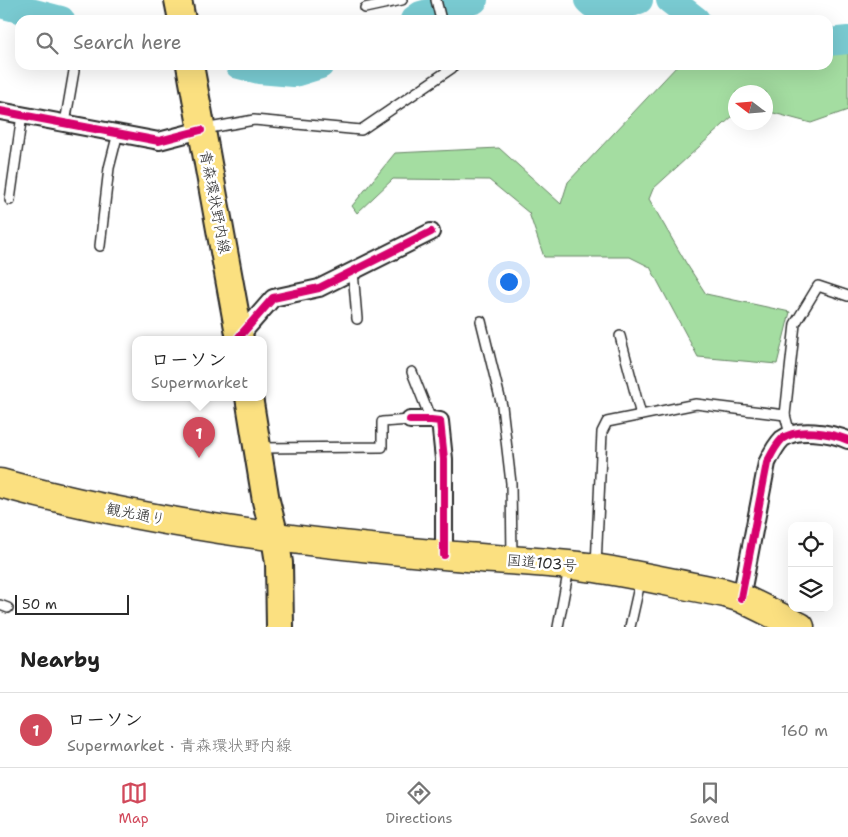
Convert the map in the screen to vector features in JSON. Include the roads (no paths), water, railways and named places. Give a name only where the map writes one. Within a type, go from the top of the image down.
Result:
[{"type":"highway","name":"観光通り","points":[[0,483],[140,516],[275,537]]},
{"type":"highway","name":"国道103号","points":[[275,537],[444,555],[596,568],[740,598],[790,625]]},
{"type":"main road","name":"青森環状野内線","points":[[191,70],[239,336]]},
{"type":"main road","points":[[250,401],[266,501],[275,537],[278,563],[280,627]]},
{"type":"street","points":[[0,111],[159,141],[201,130]]},
{"type":"street","points":[[241,336],[273,298],[318,288],[431,232]]},
{"type":"street","points":[[410,420],[440,421],[444,459],[444,555]]},
{"type":"street","points":[[740,598],[767,463],[773,451],[781,440],[790,434],[820,432],[848,440]]},
{"type":"lane","points":[[365,8],[402,0]]},
{"type":"lane","points":[[436,0],[440,15]]},
{"type":"lane","points":[[201,130],[254,120],[361,130],[449,70]]},
{"type":"lane","points":[[64,123],[74,71]]},
{"type":"lane","points":[[10,200],[22,115]]},
{"type":"lane","points":[[100,246],[109,168],[118,133]]},
{"type":"lane","points":[[353,270],[357,319]]},
{"type":"lane","points":[[790,434],[785,415],[795,324],[818,286],[848,296]]},
{"type":"lane","points":[[481,321],[502,406],[511,483],[512,560]]},
{"type":"lane","points":[[620,336],[641,415]]},
{"type":"lane","points":[[412,372],[430,420]]},
{"type":"lane","points":[[596,568],[602,432],[607,422],[696,404],[785,415]]},
{"type":"lane","points":[[257,448],[382,447],[382,422],[410,420]]},
{"type":"lane","points":[[558,627],[569,565]]},
{"type":"lane","points":[[630,627],[641,577]]},
{"type":"waterway","points":[[421,15],[474,0]]},
{"type":"waterway","points":[[588,0],[600,8],[607,9],[613,9],[639,0]]},
{"type":"waterway","points":[[670,0],[690,15]]},
{"type":"waterway","points":[[0,4],[42,15]]},
{"type":"waterway","points":[[833,42],[848,40]]},
{"type":"waterway","points":[[259,70],[294,73],[304,70]]},
{"type":"place","name":"ローソン","points":[[199,458]]}]
